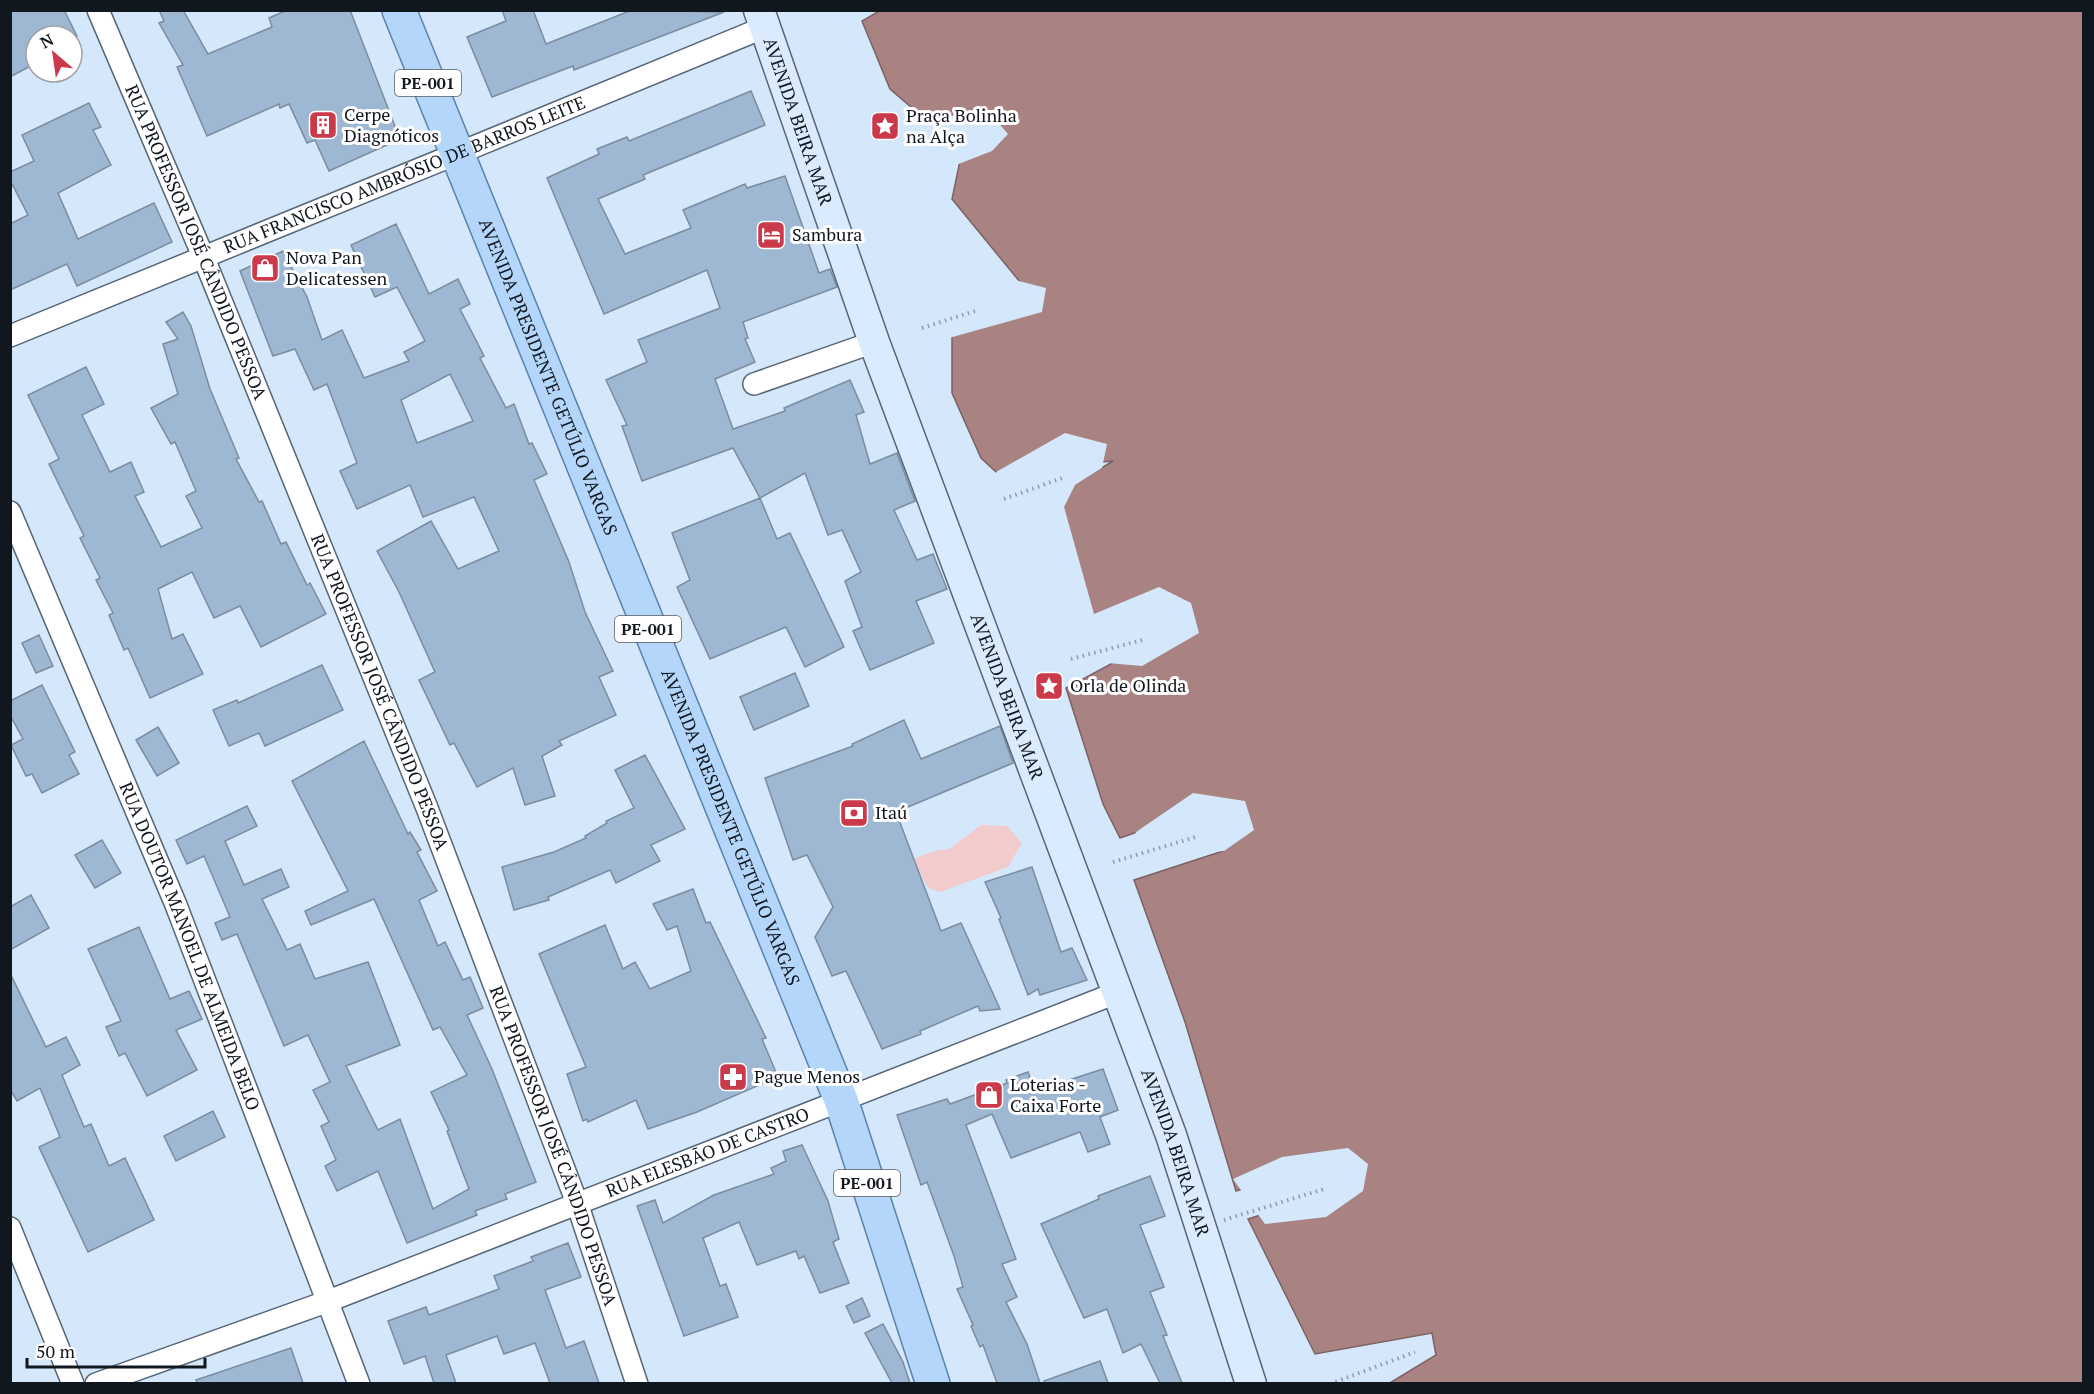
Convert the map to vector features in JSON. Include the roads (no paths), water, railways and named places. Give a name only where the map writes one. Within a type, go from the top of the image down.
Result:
[{"type":"main road","name":"AVENIDA PRESIDENTE GETÚLIO VARGAS","points":[[399,10],[841,1100],[933,1383]]},
{"type":"main road","name":"AVENIDA BEIRA MAR","points":[[762,19],[874,342],[1171,1135],[1251,1383]]},
{"type":"street","name":"RUA PROFESSOR JOSÉ CÂNDIDO PESSOA","points":[[98,10],[203,256],[427,808],[578,1203],[637,1383]]},
{"type":"street","name":"RUA FRANCISCO AMBRÓSIO DE BARROS LEITE","points":[[10,336],[203,256],[458,156],[762,19]]},
{"type":"street","points":[[754,384],[874,342]]},
{"type":"street","name":"RUA DOUTOR MANOEL DE ALMEIDA BELO","points":[[10,512],[176,905],[326,1302],[359,1383]]},
{"type":"street","name":"RUA ELESBÃO DE CASTRO","points":[[96,1383],[326,1302],[1116,993]]},
{"type":"street","points":[[10,1228],[74,1383]]},
{"type":"place","name":"Cerpe Diagnóticos","points":[[323,125]]},
{"type":"place","name":"Praça Bolinha na Alça","points":[[885,126]]},
{"type":"place","name":"Sambura","points":[[771,235]]},
{"type":"place","name":"Nova Pan Delicatessen","points":[[265,268]]},
{"type":"place","name":"Orla de Olinda","points":[[1049,686]]},
{"type":"place","name":"Itaú","points":[[854,813]]},
{"type":"place","name":"Pague Menos","points":[[733,1077]]},
{"type":"place","name":"Loterias - Caixa Forte","points":[[989,1095]]}]
